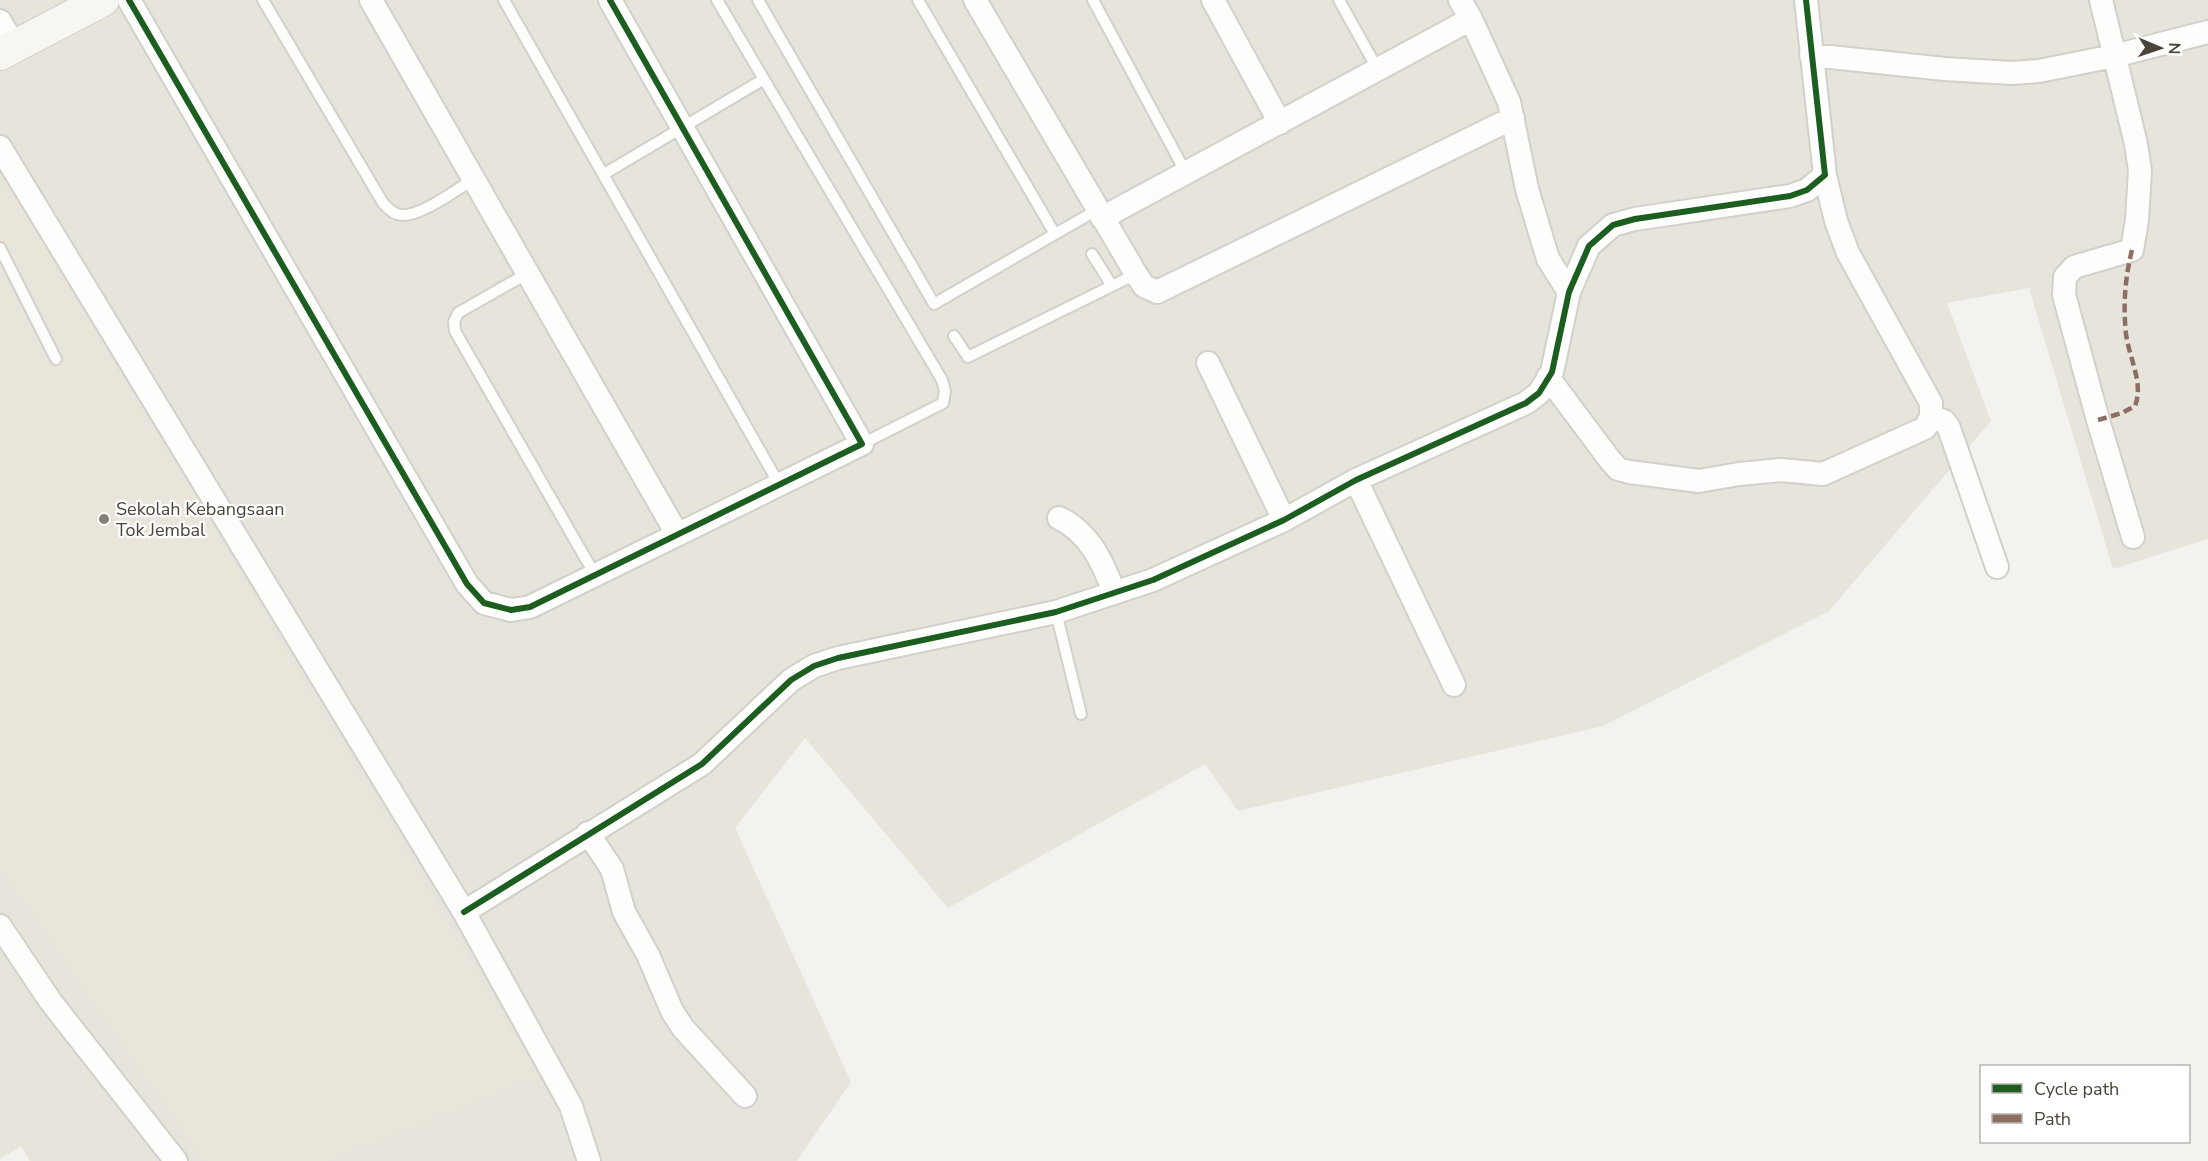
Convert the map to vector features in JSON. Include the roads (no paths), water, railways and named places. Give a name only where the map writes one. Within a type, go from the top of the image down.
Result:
[{"type":"main road","points":[[5,41],[103,0]]},
{"type":"street","points":[[129,0],[467,584],[484,603],[511,610],[530,608],[862,444],[610,0]]},
{"type":"street","points":[[371,0],[677,534]]},
{"type":"street","points":[[975,0],[1136,274],[1144,286],[1157,292],[1513,118]]},
{"type":"street","points":[[1214,0],[1280,123]]},
{"type":"street","points":[[1548,377],[1618,469],[1629,472],[1699,481],[1781,470],[1823,474],[1925,428],[1931,417],[1931,403],[1848,253],[1836,221],[1825,175],[1806,0]]},
{"type":"street","points":[[2101,0],[2136,144],[2140,170],[2137,220],[2132,250],[2074,267],[2065,277],[2064,295],[2133,537]]},
{"type":"street","points":[[1100,214],[1186,173],[1378,70],[1466,10],[1509,102],[1527,189],[1548,259],[1569,292]]},
{"type":"street","points":[[1811,55],[1945,69],[2011,73],[2039,71],[2114,56],[2208,32]]},
{"type":"street","points":[[0,147],[464,912],[571,1106],[589,1161]]},
{"type":"street","points":[[464,912],[702,764],[791,680],[814,666],[838,658],[1056,612],[1153,580],[1284,520],[1356,480],[1526,404],[1539,393],[1552,372],[1569,292],[1589,246],[1613,225],[1635,219],[1790,196],[1807,190],[1825,175]]},
{"type":"street","points":[[1208,363],[1284,520]]},
{"type":"street","points":[[1931,417],[1944,421],[1949,428],[1997,567]]},
{"type":"street","points":[[1356,480],[1454,685]]},
{"type":"street","points":[[1059,518],[1076,528],[1096,554],[1105,567],[1114,593]]},
{"type":"street","points":[[588,833],[612,869],[624,912],[652,965],[672,1011],[683,1028],[745,1096]]},
{"type":"street","points":[[0,926],[51,1002],[176,1161]]},
{"type":"lane","points":[[263,0],[383,203],[391,212],[402,215],[416,213],[474,179]]},
{"type":"lane","points":[[504,0],[779,484]]},
{"type":"lane","points":[[717,0],[942,380],[945,391],[943,403],[862,444]]},
{"type":"lane","points":[[758,0],[934,304],[1055,234],[1100,214]]},
{"type":"lane","points":[[918,0],[1055,234]]},
{"type":"lane","points":[[1093,0],[1186,173]]},
{"type":"lane","points":[[1339,0],[1378,70]]},
{"type":"lane","points":[[604,174],[764,79]]},
{"type":"lane","points":[[0,248],[56,359]]},
{"type":"lane","points":[[1092,254],[1112,286]]},
{"type":"lane","points":[[528,273],[458,313],[454,322],[455,331],[595,575]]},
{"type":"lane","points":[[954,336],[968,357],[1136,274]]},
{"type":"lane","points":[[1056,612],[1081,714]]},
{"type":"place","name":"Sekolah Kebangsaan Tok Jembal","points":[[104,519]]}]
